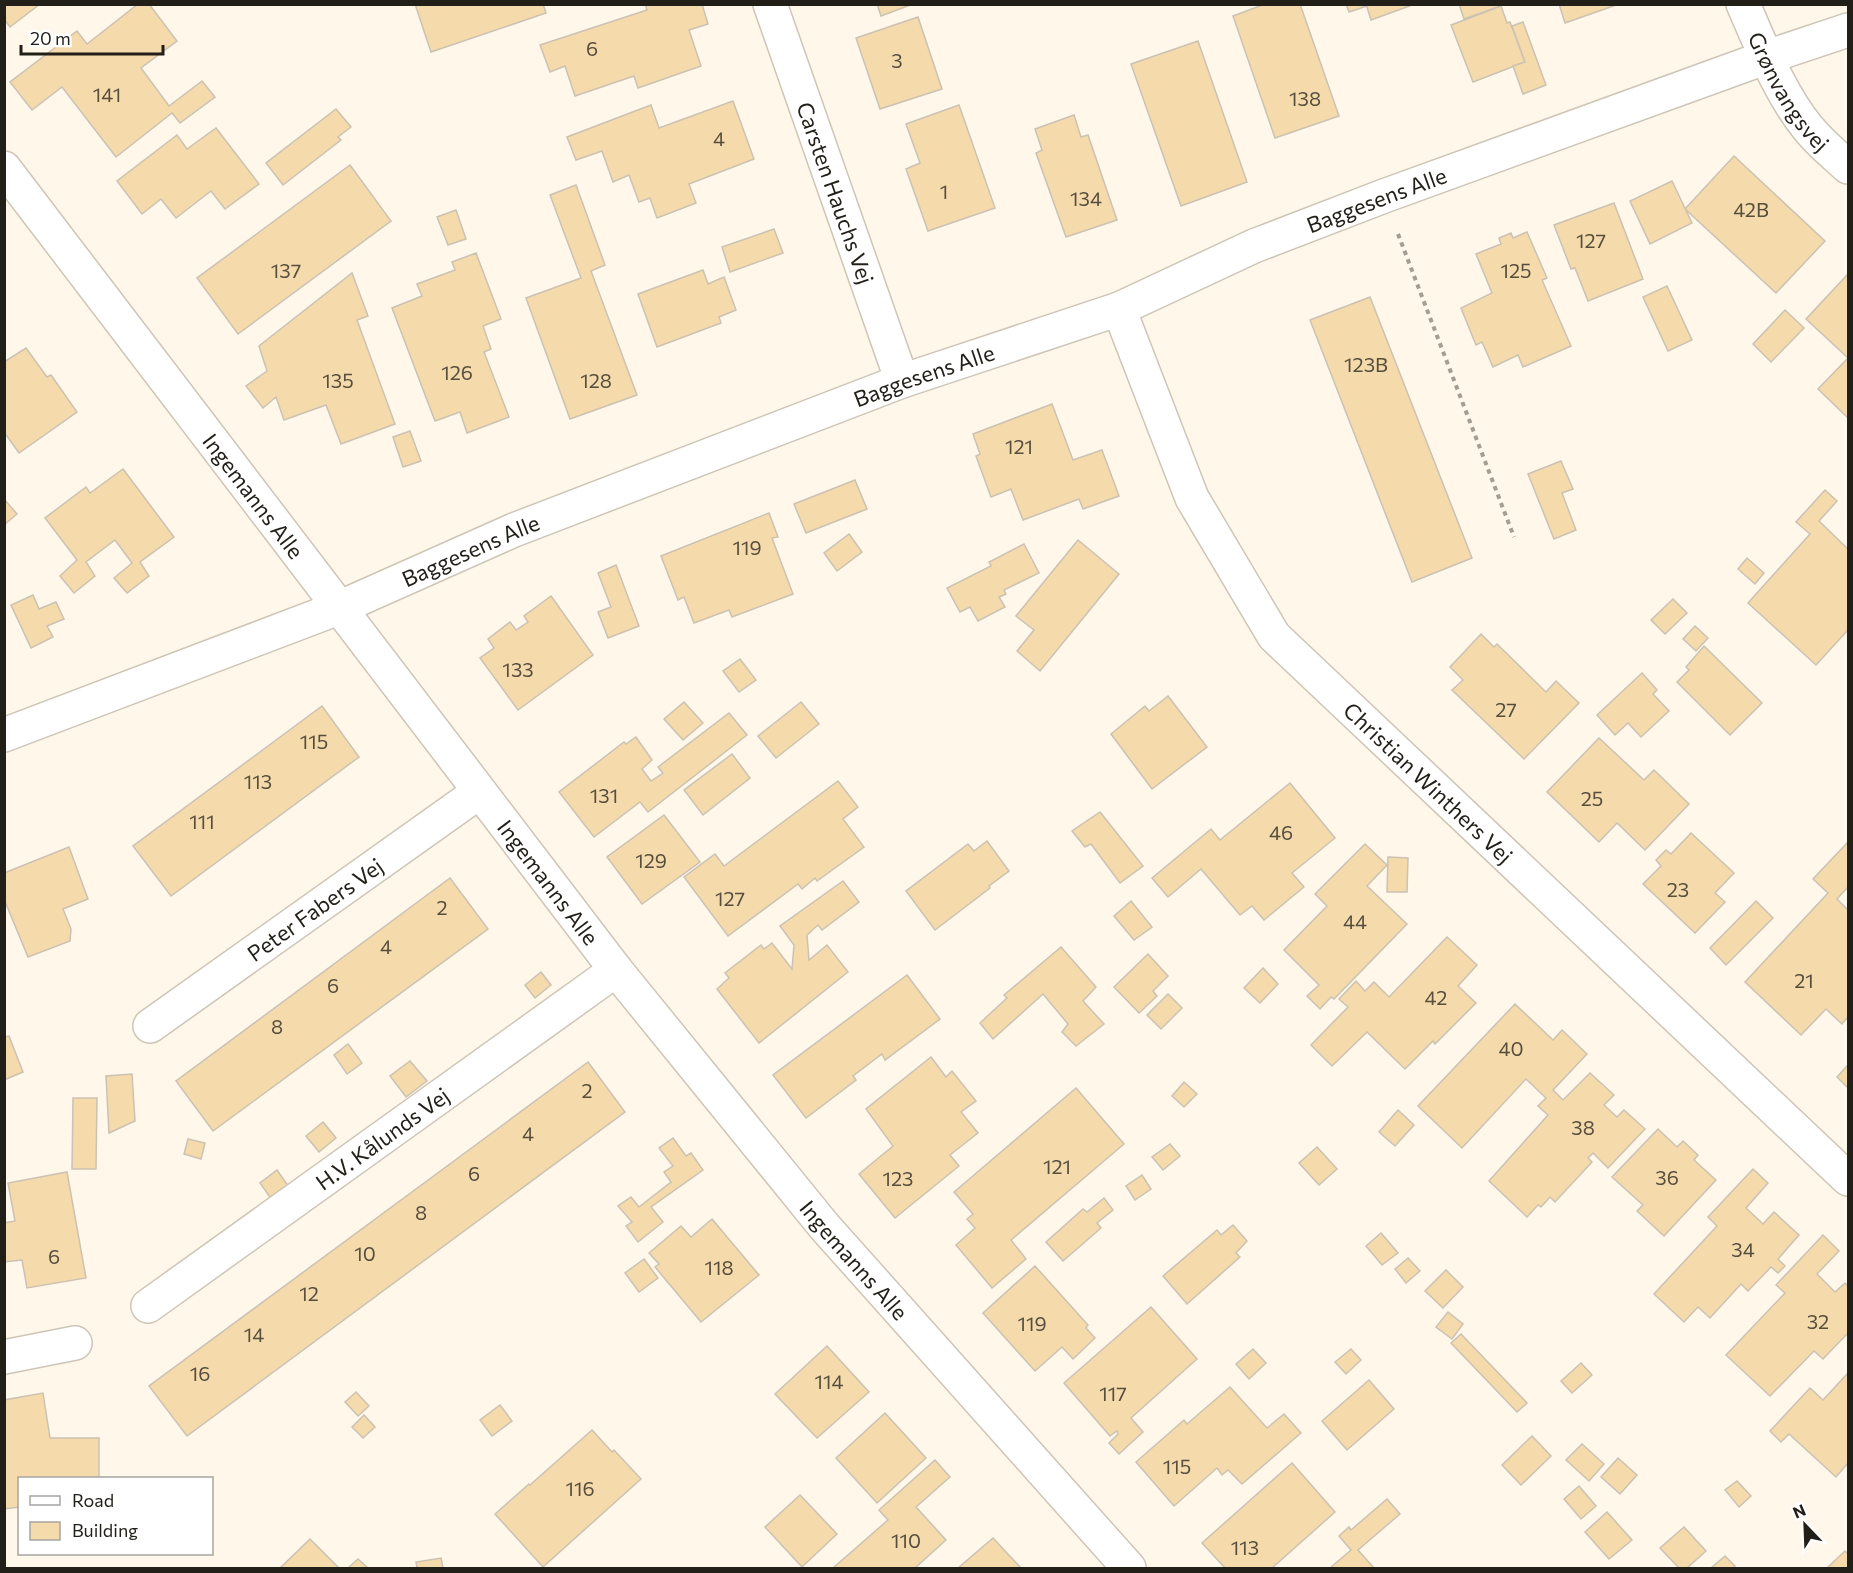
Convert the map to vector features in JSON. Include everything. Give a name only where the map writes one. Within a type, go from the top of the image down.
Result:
[{"type":"street","name":"Carsten Hauchs Vej","points":[[770,4],[902,381]]},
{"type":"street","name":"Grønvangsvej","points":[[1743,4],[1793,107],[1809,129],[1848,167]]},
{"type":"street","name":"Baggesens Alle","points":[[4,735],[341,607],[514,530],[902,381],[1119,309],[1254,246],[1384,196],[1767,57],[1848,30]]},
{"type":"street","name":"Ingemanns Alle","points":[[4,168],[616,970],[824,1226],[1129,1569]]},
{"type":"street","name":"Christian Winthers Vej","points":[[1119,309],[1192,498],[1274,636],[1848,1179]]},
{"type":"street","name":"Peter Fabers Vej","points":[[150,1026],[479,792]]},
{"type":"street","name":"H.V. Kålunds Vej","points":[[148,1306],[616,970]]},
{"type":"street","points":[[4,1357],[75,1344]]},
{"type":"path","points":[[1384,196],[1514,537]]},
{"type":"building","points":[[4,4],[40,4],[10,27],[4,19]]},
{"type":"building","points":[[138,4],[149,4],[177,41],[141,68],[169,106],[202,81],[215,97],[180,123],[172,113],[116,157],[62,87],[32,110],[10,82],[77,31],[87,44]]},
{"type":"building","points":[[415,4],[543,4],[546,13],[431,52]]},
{"type":"building","points":[[645,4],[702,4],[708,24],[689,30],[701,66],[638,88],[634,76],[575,96],[565,66],[550,72],[540,45],[647,10]]},
{"type":"building","points":[[877,4],[913,4],[881,16]]},
{"type":"building","points":[[1265,4],[1300,4],[1339,116],[1275,138],[1233,16]]},
{"type":"building","points":[[1346,4],[1366,4],[1367,6],[1349,12]]},
{"type":"building","points":[[1366,4],[1415,4],[1371,20]]},
{"type":"building","points":[[1459,4],[1500,4],[1501,6],[1464,19]]},
{"type":"building","points":[[1559,4],[1619,4],[1565,23]]},
{"type":"building","points":[[1501,6],[1507,23],[1510,22],[1525,62],[1473,82],[1451,25]]},
{"type":"building","points":[[918,17],[942,89],[880,109],[856,38]]},
{"type":"building","points":[[1523,22],[1546,85],[1523,94],[1513,66],[1525,62],[1512,26]]},
{"type":"building","points":[[1198,41],[1247,182],[1181,206],[1131,64]]},
{"type":"building","points":[[733,101],[754,159],[689,184],[696,203],[657,218],[650,198],[639,202],[629,175],[613,182],[602,151],[576,160],[567,137],[651,105],[659,128]]},
{"type":"building","points":[[959,105],[995,208],[928,231],[906,169],[920,163],[906,124]]},
{"type":"building","points":[[336,109],[351,127],[338,137],[341,140],[283,185],[266,163]]},
{"type":"building","points":[[1074,115],[1081,137],[1088,135],[1117,220],[1066,237],[1036,153],[1042,150],[1035,129]]},
{"type":"building","points":[[216,128],[259,184],[225,209],[211,191],[176,218],[161,199],[142,214],[117,181],[177,135],[187,149]]},
{"type":"building","points":[[1734,156],[1825,241],[1776,293],[1685,209]]},
{"type":"building","points":[[350,165],[391,221],[238,334],[197,278]]},
{"type":"building","points":[[1672,181],[1692,223],[1650,244],[1630,201]]},
{"type":"building","points":[[576,185],[605,265],[591,271],[637,395],[570,419],[526,298],[581,278],[550,195]]},
{"type":"building","points":[[1614,203],[1643,279],[1588,301],[1575,268],[1571,269],[1554,225]]},
{"type":"building","points":[[456,210],[466,239],[448,245],[437,217]]},
{"type":"building","points":[[774,229],[783,253],[730,272],[722,247]]},
{"type":"building","points":[[1527,232],[1547,278],[1542,280],[1571,346],[1523,367],[1518,355],[1493,367],[1482,342],[1476,345],[1461,308],[1492,293],[1476,254],[1501,244],[1499,238],[1511,233],[1513,238]]},
{"type":"building","points":[[476,253],[501,319],[483,326],[491,349],[484,352],[509,417],[467,433],[460,412],[435,421],[392,308],[422,296],[417,284],[455,270],[452,262]]},
{"type":"building","points":[[703,270],[708,284],[724,277],[736,310],[719,317],[721,323],[657,347],[638,294]]},
{"type":"building","points":[[352,273],[368,316],[357,320],[395,424],[341,444],[326,405],[284,420],[276,397],[263,408],[246,386],[267,371],[259,346]]},
{"type":"building","points":[[1848,274],[1848,358],[1806,319]]},
{"type":"building","points":[[1667,286],[1692,340],[1668,351],[1643,297]]},
{"type":"building","points":[[1370,297],[1472,558],[1412,582],[1310,320]]},
{"type":"building","points":[[1785,310],[1804,328],[1771,362],[1753,344]]},
{"type":"building","points":[[26,348],[47,377],[51,375],[77,412],[19,453],[4,432],[4,362]]},
{"type":"building","points":[[1848,358],[1848,418],[1818,389]]},
{"type":"building","points":[[1052,404],[1073,460],[1102,450],[1119,496],[1083,509],[1079,499],[1023,520],[1011,489],[991,497],[976,456],[980,454],[973,434]]},
{"type":"building","points":[[410,431],[421,461],[403,467],[393,437]]},
{"type":"building","points":[[1561,461],[1573,489],[1562,493],[1576,530],[1554,539],[1528,474]]},
{"type":"building","points":[[123,469],[174,537],[140,562],[149,576],[127,593],[114,578],[132,563],[115,540],[86,562],[95,576],[74,593],[60,576],[77,560],[45,518],[86,487],[90,493]]},
{"type":"building","points":[[855,480],[867,509],[806,533],[794,504]]},
{"type":"building","points":[[1825,490],[1837,501],[1819,521],[1848,549],[1848,630],[1816,665],[1748,603],[1810,534],[1796,522]]},
{"type":"building","points":[[4,499],[17,514],[4,525]]},
{"type":"building","points":[[769,513],[778,537],[772,538],[793,594],[732,617],[729,610],[694,623],[684,597],[678,600],[661,556]]},
{"type":"building","points":[[849,534],[862,552],[837,571],[824,553]]},
{"type":"building","points":[[1078,540],[1119,574],[1040,671],[1017,651],[1034,630],[1016,616]]},
{"type":"building","points":[[1024,544],[1039,573],[1004,590],[1006,594],[999,597],[1005,607],[978,621],[970,607],[960,612],[947,588],[991,566],[989,562]]},
{"type":"building","points":[[1747,558],[1764,573],[1755,584],[1738,569]]},
{"type":"building","points":[[616,565],[639,626],[608,638],[598,612],[611,607],[598,573]]},
{"type":"building","points":[[33,595],[39,609],[56,602],[64,619],[47,626],[53,637],[31,648],[11,605]]},
{"type":"building","points":[[551,596],[593,655],[518,710],[480,658],[494,648],[488,639],[510,622],[516,630],[528,622],[524,616]]},
{"type":"building","points":[[1673,599],[1687,613],[1665,634],[1651,620]]},
{"type":"building","points":[[1695,626],[1708,638],[1696,651],[1683,639]]},
{"type":"building","points":[[1481,634],[1494,647],[1497,644],[1546,692],[1556,681],[1579,703],[1524,759],[1452,690],[1463,680],[1450,667]]},
{"type":"building","points":[[1704,646],[1762,703],[1730,735],[1677,682],[1689,670],[1686,667]]},
{"type":"building","points":[[740,659],[756,680],[739,692],[723,671]]},
{"type":"building","points":[[1642,673],[1657,690],[1653,694],[1669,711],[1641,737],[1628,723],[1615,735],[1597,715]]},
{"type":"building","points":[[1168,696],[1207,747],[1152,789],[1111,734],[1145,706],[1149,711]]},
{"type":"building","points":[[684,702],[703,723],[683,740],[664,719]]},
{"type":"building","points":[[801,702],[819,724],[776,758],[758,736]]},
{"type":"building","points":[[322,706],[359,757],[171,896],[133,846]]},
{"type":"building","points":[[729,713],[747,735],[648,812],[640,802],[594,837],[559,792],[624,742],[626,744],[636,737],[652,760],[642,769],[651,781],[663,773],[658,767]]},
{"type":"building","points":[[1599,738],[1644,780],[1654,770],[1689,804],[1645,850],[1617,823],[1599,842],[1547,792]]},
{"type":"building","points":[[732,754],[750,778],[703,815],[684,790]]},
{"type":"building","points":[[838,781],[858,807],[843,819],[864,847],[817,881],[815,878],[802,889],[798,884],[728,936],[684,877],[715,854],[724,866]]},
{"type":"building","points":[[1290,783],[1335,838],[1292,873],[1304,887],[1264,920],[1252,906],[1240,915],[1201,869],[1168,897],[1152,878],[1211,829],[1220,840]]},
{"type":"building","points":[[1100,812],[1143,866],[1120,883],[1091,844],[1085,847],[1072,831]]},
{"type":"building","points":[[664,815],[700,862],[642,904],[607,857]]},
{"type":"building","points":[[1691,833],[1734,873],[1715,893],[1725,902],[1695,933],[1643,884],[1661,866],[1656,860],[1666,850],[1671,854]]},
{"type":"building","points":[[987,841],[1009,871],[935,930],[906,891],[968,844],[974,851]]},
{"type":"building","points":[[1848,842],[1848,887],[1837,899],[1848,910],[1848,1017],[1842,1024],[1826,1009],[1801,1035],[1745,982],[1828,893],[1813,879]]},
{"type":"building","points":[[1365,844],[1387,865],[1367,886],[1407,924],[1334,999],[1331,997],[1320,1009],[1307,996],[1319,985],[1284,950],[1327,906],[1315,894]]},
{"type":"building","points":[[69,847],[88,899],[63,909],[71,929],[70,941],[28,957],[4,899],[4,873]]},
{"type":"building","points":[[1388,857],[1408,858],[1407,892],[1387,892]]},
{"type":"building","points":[[450,878],[488,929],[213,1131],[176,1081]]},
{"type":"building","points":[[843,881],[859,902],[822,930],[818,925],[807,935],[809,960],[827,945],[848,972],[759,1043],[717,989],[729,978],[725,973],[761,945],[764,949],[772,943],[792,969],[794,945],[780,926]]},
{"type":"building","points":[[1131,901],[1152,927],[1134,940],[1114,916]]},
{"type":"building","points":[[1756,901],[1773,918],[1726,965],[1710,948]]},
{"type":"building","points":[[1447,937],[1477,965],[1458,986],[1476,1003],[1435,1044],[1433,1041],[1405,1069],[1367,1032],[1332,1066],[1311,1045],[1348,1007],[1339,999],[1356,981],[1365,991],[1374,982],[1389,997]]},
{"type":"building","points":[[1061,947],[1096,987],[1083,1001],[1104,1024],[1076,1046],[1062,1032],[1068,1024],[1043,994],[993,1039],[980,1023],[1007,998],[1004,995]]},
{"type":"building","points":[[1148,954],[1168,976],[1153,991],[1157,996],[1139,1013],[1114,987]]},
{"type":"building","points":[[1263,968],[1278,984],[1260,1003],[1244,988]]},
{"type":"building","points":[[541,972],[551,985],[535,998],[525,985]]},
{"type":"building","points":[[907,975],[940,1019],[885,1060],[882,1054],[853,1076],[856,1080],[806,1118],[773,1075]]},
{"type":"building","points":[[1168,994],[1182,1008],[1161,1029],[1147,1015]]},
{"type":"building","points":[[1515,1004],[1553,1040],[1562,1030],[1587,1054],[1553,1090],[1563,1100],[1590,1073],[1614,1095],[1604,1105],[1617,1117],[1624,1110],[1645,1129],[1608,1168],[1593,1153],[1588,1158],[1592,1162],[1555,1202],[1550,1197],[1541,1207],[1538,1205],[1527,1217],[1489,1181],[1548,1115],[1538,1106],[1546,1098],[1526,1079],[1462,1148],[1418,1106]]},
{"type":"building","points":[[9,1036],[23,1072],[4,1080],[4,1037]]},
{"type":"building","points":[[348,1044],[362,1063],[347,1074],[334,1055]]},
{"type":"building","points":[[931,1057],[946,1077],[952,1071],[976,1101],[961,1112],[978,1133],[950,1155],[959,1166],[895,1218],[859,1174],[893,1146],[866,1109]]},
{"type":"building","points":[[410,1061],[427,1081],[406,1097],[390,1076]]},
{"type":"building","points":[[588,1062],[625,1112],[187,1436],[149,1386]]},
{"type":"building","points":[[1848,1065],[1848,1088],[1837,1077]]},
{"type":"building","points":[[132,1074],[135,1121],[109,1133],[106,1076]]},
{"type":"building","points":[[1184,1082],[1197,1094],[1184,1107],[1172,1096]]},
{"type":"building","points":[[1076,1088],[1124,1144],[1011,1240],[1026,1259],[992,1288],[956,1245],[975,1228],[967,1219],[973,1214],[954,1192]]},
{"type":"building","points":[[73,1098],[97,1098],[96,1169],[72,1169]]},
{"type":"building","points":[[1398,1110],[1414,1125],[1395,1146],[1379,1132]]},
{"type":"building","points":[[323,1122],[336,1138],[319,1152],[306,1136]]},
{"type":"building","points":[[1658,1129],[1677,1147],[1683,1141],[1698,1155],[1694,1160],[1716,1180],[1664,1236],[1637,1211],[1643,1205],[1612,1177]]},
{"type":"building","points":[[673,1138],[686,1156],[691,1153],[703,1170],[651,1207],[663,1222],[638,1242],[626,1226],[632,1222],[618,1206],[631,1197],[639,1207],[671,1182],[664,1172],[673,1166],[659,1148]]},
{"type":"building","points":[[188,1139],[205,1143],[201,1159],[184,1154]]},
{"type":"building","points":[[1170,1144],[1180,1156],[1163,1170],[1152,1157]]},
{"type":"building","points":[[1317,1147],[1337,1169],[1319,1185],[1299,1163]]},
{"type":"building","points":[[1753,1169],[1768,1183],[1746,1208],[1763,1224],[1774,1212],[1799,1235],[1778,1259],[1785,1266],[1778,1273],[1771,1267],[1748,1291],[1741,1284],[1710,1318],[1698,1307],[1684,1322],[1654,1294],[1717,1226],[1708,1217]]},
{"type":"building","points":[[277,1170],[289,1187],[272,1200],[260,1183]]},
{"type":"building","points":[[67,1172],[86,1278],[27,1288],[22,1260],[4,1262],[4,1223],[15,1221],[8,1183]]},
{"type":"building","points":[[1142,1175],[1151,1189],[1135,1200],[1126,1186]]},
{"type":"building","points":[[1104,1198],[1113,1210],[1097,1223],[1101,1228],[1063,1261],[1046,1242],[1083,1209],[1087,1212]]},
{"type":"building","points":[[712,1219],[759,1275],[701,1322],[655,1267],[659,1264],[649,1253],[681,1226],[691,1237]]},
{"type":"building","points":[[1233,1225],[1247,1241],[1236,1253],[1240,1257],[1187,1304],[1163,1276],[1217,1230],[1221,1235]]},
{"type":"building","points":[[1381,1233],[1398,1253],[1382,1265],[1366,1246]]},
{"type":"building","points":[[1823,1235],[1839,1251],[1817,1274],[1835,1292],[1845,1283],[1848,1286],[1848,1333],[1823,1359],[1814,1351],[1770,1396],[1726,1355],[1785,1293],[1776,1285]]},
{"type":"building","points":[[1408,1258],[1420,1271],[1406,1283],[1395,1269]]},
{"type":"building","points":[[644,1259],[658,1278],[639,1292],[625,1273]]},
{"type":"building","points":[[1035,1266],[1088,1325],[1086,1328],[1095,1338],[1073,1359],[1062,1347],[1035,1371],[983,1313]]},
{"type":"building","points":[[1446,1270],[1463,1287],[1443,1308],[1425,1291]]},
{"type":"building","points":[[1151,1307],[1197,1359],[1131,1418],[1143,1432],[1119,1454],[1109,1443],[1118,1434],[1117,1431],[1110,1436],[1064,1383]]},
{"type":"building","points":[[1448,1312],[1463,1324],[1452,1339],[1436,1327]]},
{"type":"building","points":[[1461,1334],[1527,1403],[1517,1412],[1451,1343]]},
{"type":"building","points":[[827,1346],[869,1392],[817,1438],[775,1394]]},
{"type":"building","points":[[1253,1349],[1266,1363],[1249,1379],[1236,1364]]},
{"type":"building","points":[[1351,1349],[1361,1360],[1346,1374],[1335,1362]]},
{"type":"building","points":[[1581,1363],[1592,1375],[1572,1393],[1561,1381]]},
{"type":"building","points":[[1848,1373],[1848,1463],[1836,1477],[1789,1434],[1781,1442],[1770,1431],[1810,1388],[1823,1400]]},
{"type":"building","points":[[1369,1380],[1394,1409],[1347,1450],[1322,1421]]},
{"type":"building","points":[[1230,1387],[1267,1428],[1284,1414],[1301,1433],[1242,1484],[1228,1470],[1222,1475],[1217,1468],[1174,1506],[1136,1462],[1184,1420],[1187,1424]]},
{"type":"building","points":[[356,1392],[369,1406],[358,1416],[345,1402]]},
{"type":"building","points":[[43,1393],[50,1438],[99,1438],[99,1477],[18,1477],[18,1507],[4,1509],[4,1400]]},
{"type":"building","points":[[500,1405],[512,1421],[492,1436],[480,1420]]},
{"type":"building","points":[[885,1413],[926,1458],[877,1503],[836,1458]]},
{"type":"building","points":[[364,1415],[375,1427],[363,1438],[352,1427]]},
{"type":"building","points":[[592,1430],[641,1479],[543,1567],[495,1514]]},
{"type":"building","points":[[1532,1436],[1551,1456],[1521,1485],[1502,1465]]},
{"type":"building","points":[[1582,1444],[1604,1464],[1589,1481],[1566,1460]]},
{"type":"building","points":[[1618,1458],[1637,1475],[1620,1494],[1601,1477]]},
{"type":"building","points":[[935,1460],[950,1477],[916,1507],[946,1540],[915,1568],[833,1568],[888,1520],[879,1510]]},
{"type":"building","points":[[1292,1463],[1335,1512],[1272,1568],[1225,1568],[1202,1543]]},
{"type":"building","points":[[1737,1481],[1751,1496],[1739,1507],[1725,1490]]},
{"type":"building","points":[[1579,1486],[1596,1506],[1581,1519],[1564,1499]]},
{"type":"building","points":[[800,1495],[837,1534],[802,1567],[765,1527]]},
{"type":"building","points":[[1387,1499],[1400,1514],[1358,1550],[1374,1568],[1330,1568],[1351,1550],[1339,1536],[1349,1527],[1351,1530]]},
{"type":"building","points":[[1607,1512],[1632,1540],[1609,1559],[1585,1532]]},
{"type":"building","points":[[1684,1527],[1706,1551],[1687,1568],[1679,1568],[1660,1548]]},
{"type":"building","points":[[993,1538],[1021,1568],[958,1568]]},
{"type":"building","points":[[310,1539],[339,1568],[280,1568]]},
{"type":"building","points":[[1845,1551],[1848,1554],[1848,1568],[1827,1568]]},
{"type":"building","points":[[1725,1556],[1735,1566],[1733,1568],[1711,1568]]},
{"type":"building","points":[[441,1558],[443,1568],[417,1568],[416,1562]]},
{"type":"building","points":[[358,1559],[368,1568],[348,1568]]}]
